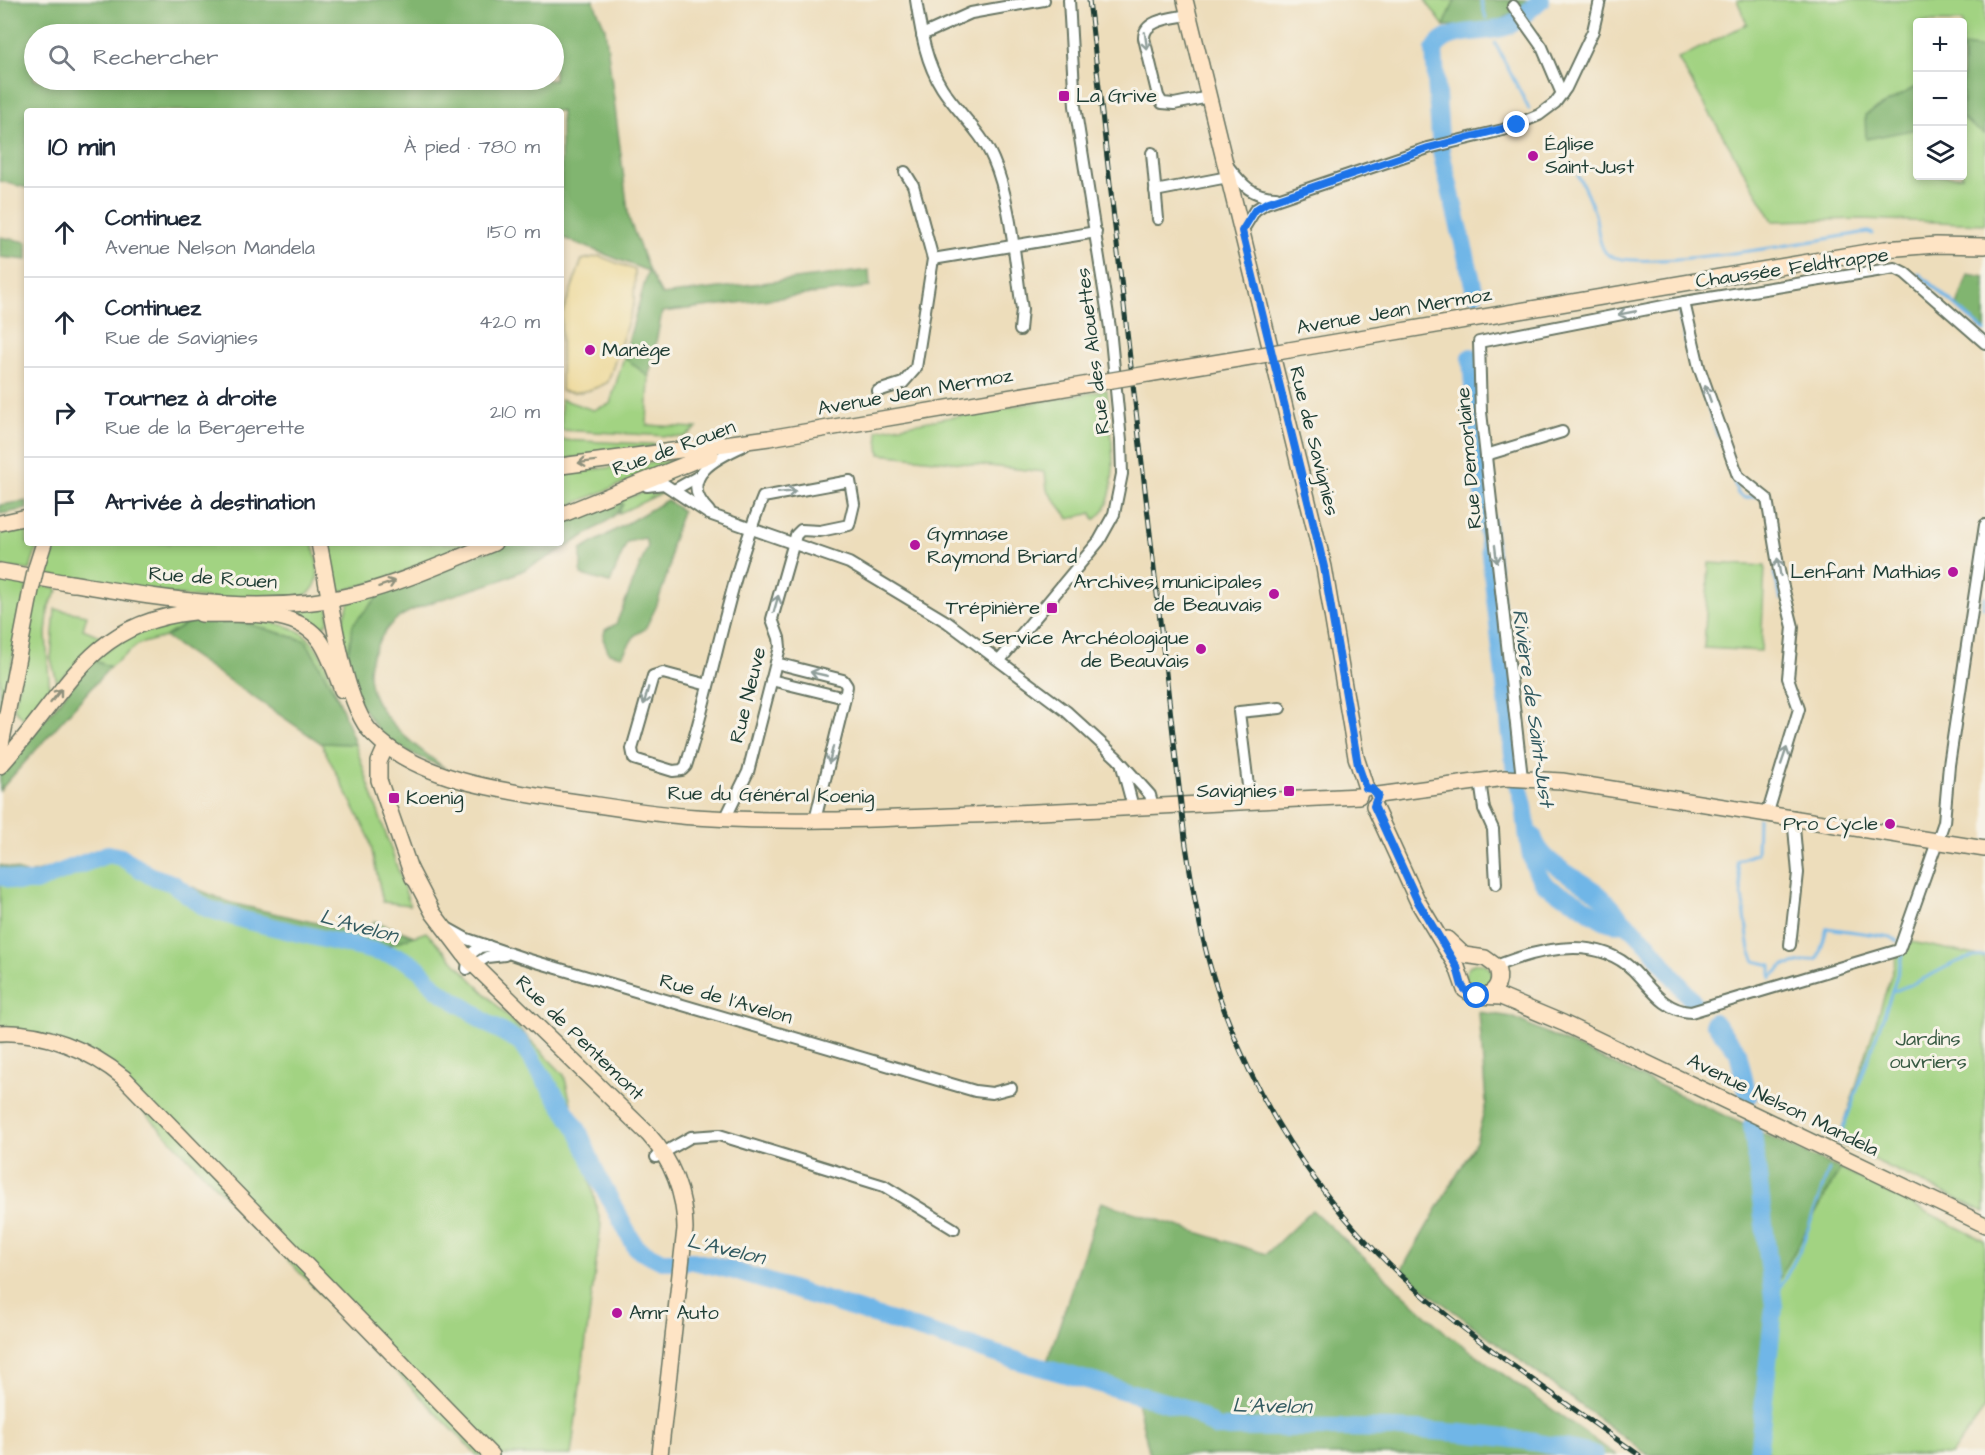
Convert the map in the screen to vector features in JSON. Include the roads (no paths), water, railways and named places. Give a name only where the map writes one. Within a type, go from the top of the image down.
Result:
[{"type":"street","points":[[916,0],[922,35],[937,79],[979,134],[993,159],[999,177],[1022,313],[1020,330]]},
{"type":"street","points":[[922,35],[971,14],[1044,0]]},
{"type":"street","name":"Rue des Alouettes","points":[[1000,660],[1093,549],[1110,522],[1119,496],[1122,464],[1118,396],[1096,232],[1075,106],[1069,0]]},
{"type":"street","points":[[1242,231],[1260,206],[1434,146],[1489,134],[1527,121],[1548,109],[1562,93],[1593,31],[1600,0]]},
{"type":"street","points":[[1187,8],[1144,30],[1158,96],[1162,103],[1168,105],[1209,97]]},
{"type":"street","name":"Rue de Savignies","points":[[1187,8],[1324,567],[1356,761],[1369,796]]},
{"type":"street","points":[[1518,13],[1542,47],[1562,93]]},
{"type":"street","points":[[1152,153],[1158,219]]},
{"type":"street","points":[[1224,160],[1242,184],[1254,194],[1274,198],[1291,196]]},
{"type":"street","points":[[878,391],[903,383],[915,368],[933,259],[913,185],[905,172]]},
{"type":"street","points":[[1155,191],[1228,177]]},
{"type":"street","points":[[933,259],[1096,232]]},
{"type":"street","name":"Avenue Jean Mermoz","points":[[564,466],[770,438],[1885,249],[1936,245],[1985,246]]},
{"type":"street","name":"Chaussée Feldtrappe","points":[[1684,302],[1895,268],[1905,273],[1985,343]]},
{"type":"street","points":[[1684,302],[1703,380],[1738,476],[1767,499],[1779,571],[1793,622],[1788,680],[1797,701],[1798,714],[1762,811]]},
{"type":"street","name":"Rue Demorlaine","points":[[1518,778],[1515,713],[1480,402],[1479,342],[1684,302]]},
{"type":"street","points":[[1486,455],[1562,432]]},
{"type":"street","name":"Rue de Rouen","points":[[564,514],[692,460],[770,438]]},
{"type":"street","points":[[674,490],[699,476],[711,461],[750,443]]},
{"type":"street","points":[[699,476],[699,496],[704,507],[716,517]]},
{"type":"street","points":[[708,685],[663,673],[653,676],[632,749],[634,759],[673,771],[684,768],[708,685],[752,529],[765,495],[850,481],[854,504],[849,525],[820,531],[810,528],[800,530],[794,543]]},
{"type":"street","points":[[605,496],[656,483],[664,484],[716,517],[858,567],[947,621],[1066,711],[1121,763],[1150,795],[1153,806]]},
{"type":"street","points":[[0,522],[24,518]]},
{"type":"street","points":[[1498,971],[1543,950],[1574,948],[1597,952],[1626,965],[1673,1009],[1696,1012],[1899,950],[1944,822],[1948,773],[1985,525]]},
{"type":"street","name":"Rue Neuve","points":[[725,819],[748,772],[776,663],[780,642],[772,619],[794,543]]},
{"type":"street","points":[[2,758],[9,706],[31,590],[43,546]]},
{"type":"street","points":[[320,546],[352,698],[367,727]]},
{"type":"street","name":"Rue de Rouen","points":[[64,582],[196,602],[296,604],[331,599],[396,582],[486,546]]},
{"type":"street","points":[[0,571],[64,582],[132,599],[177,614],[277,617],[307,629],[324,630],[335,621]]},
{"type":"street","points":[[2,758],[35,722],[77,669],[100,646],[132,627],[177,614],[296,604]]},
{"type":"street","points":[[307,629],[322,645],[351,708],[367,727],[391,749]]},
{"type":"street","points":[[776,663],[843,680],[847,686],[815,820]]},
{"type":"street","points":[[771,680],[845,698]]},
{"type":"street","points":[[9,706],[19,721],[27,724],[35,722]]},
{"type":"street","points":[[1250,802],[1239,712],[1280,708]]},
{"type":"street","name":"Rue du Général Koenig","points":[[391,749],[445,774],[506,791],[666,815],[725,819],[815,820],[1369,796],[1518,778],[1612,787],[1985,849]]},
{"type":"street","name":"Rue de Pentemont","points":[[391,749],[384,777],[384,794],[427,918],[443,943],[469,964],[660,1155],[678,1213],[681,1251],[660,1455]]},
{"type":"street","points":[[1121,763],[1133,807]]},
{"type":"street","points":[[1480,781],[1484,809],[1493,830],[1496,884]]},
{"type":"street","points":[[1369,796],[1428,919],[1455,964],[1466,992],[1474,996],[1484,996],[1495,989],[1498,971],[1487,958],[1461,954],[1428,919]]},
{"type":"street","points":[[1790,945],[1798,873],[1793,841],[1793,816]]},
{"type":"street","name":"Rue de Pentemont","points":[[410,869],[438,920],[469,964]]},
{"type":"street","name":"Rue de l'Avelon","points":[[438,920],[458,934],[523,958],[975,1091],[992,1093],[1011,1088]]},
{"type":"street","points":[[469,964],[477,949],[488,946]]},
{"type":"street","points":[[469,964],[494,956],[523,958]]},
{"type":"street","points":[[1460,978],[1463,965],[1476,957]]},
{"type":"street","name":"Avenue Nelson Mandela","points":[[1498,971],[1509,989],[1563,1023]]},
{"type":"street","name":"Avenue Nelson Mandela","points":[[1484,996],[1501,997],[1563,1023],[1985,1225]]},
{"type":"street","points":[[0,1033],[30,1035],[70,1046],[104,1064],[124,1078],[491,1455]]},
{"type":"street","points":[[660,1155],[698,1135],[726,1137],[884,1186],[954,1229]]},
{"type":"waterway","points":[[1481,0],[1486,18]]},
{"type":"waterway","name":"Rivière de Saint-Just","points":[[1475,293],[1441,152],[1434,50],[1440,42],[1449,37],[1503,28],[1512,24],[1541,0]]},
{"type":"waterway","points":[[1495,43],[1529,109]]},
{"type":"waterway","points":[[1578,176],[1595,214],[1603,249],[1606,253],[1622,259],[1689,258],[1868,232],[1873,234]]},
{"type":"waterway","points":[[1918,273],[1985,331]]},
{"type":"waterway","points":[[1679,312],[1687,347],[1718,436]]},
{"type":"waterway","name":"Rivière de Saint-Just","points":[[1471,357],[1484,504]]},
{"type":"waterway","points":[[1726,456],[1738,494],[1745,498],[1756,496]]},
{"type":"waterway","name":"Rivière de Saint-Just","points":[[1486,520],[1515,772],[1535,868],[1545,884],[1553,890],[1577,902],[1602,919],[1613,923],[1626,923],[1648,944],[1693,1002]]},
{"type":"waterway","points":[[1774,573],[1781,599]]},
{"type":"waterway","points":[[1983,607],[1985,597]]},
{"type":"waterway","points":[[1786,643],[1782,680],[1793,712]]},
{"type":"waterway","points":[[1762,809],[1788,727]]},
{"type":"waterway","points":[[1758,818],[1757,853],[1737,861],[1750,950],[1755,961],[1771,965],[1771,978],[1783,966],[1818,959],[1827,928],[1891,937],[1897,941]]},
{"type":"waterway","points":[[1533,836],[1537,846],[1550,861],[1596,892],[1626,923]]},
{"type":"waterway","name":"L'Avelon","points":[[0,876],[19,882],[35,882],[108,854],[121,857],[151,876],[172,883],[206,908],[244,920],[399,957],[417,967],[438,990],[483,1021],[520,1042],[578,1130],[598,1177],[636,1248],[662,1261],[693,1261],[731,1270],[1012,1359],[1189,1409],[1217,1428],[1360,1428],[1454,1432],[1501,1437],[1595,1455]]},
{"type":"waterway","points":[[1892,992],[1904,951]]},
{"type":"waterway","points":[[1838,1143],[1892,992],[1960,961],[1985,956]]},
{"type":"waterway","name":"Rivière de Saint-Just","points":[[1714,1022],[1738,1052],[1748,1097]]},
{"type":"waterway","name":"Rivière de Saint-Just","points":[[1752,1125],[1774,1307],[1758,1455]]},
{"type":"waterway","points":[[1774,1307],[1781,1286],[1802,1246],[1829,1169]]},
{"type":"railway","points":[[1089,0],[1185,839],[1203,940],[1227,1017],[1245,1060],[1289,1142],[1345,1217],[1376,1252],[1465,1330],[1639,1455]]},
{"type":"place","name":"La Grive","points":[[1064,96]]},
{"type":"place","name":"Église Saint-Just","points":[[1533,156]]},
{"type":"place","name":"Manège","points":[[590,350]]},
{"type":"place","name":"Gymnase Raymond Briard","points":[[915,545]]},
{"type":"place","name":"Lenfant Mathias","points":[[1953,572]]},
{"type":"place","name":"Archives municipales de Beauvais","points":[[1274,594]]},
{"type":"place","name":"Trépinière","points":[[1052,608]]},
{"type":"place","name":"Service Archéologique de Beauvais","points":[[1201,649]]},
{"type":"place","name":"Savignies","points":[[1289,791]]},
{"type":"place","name":"Koenig","points":[[394,798]]},
{"type":"place","name":"Pro Cycle","points":[[1890,824]]},
{"type":"place","name":"Amr Auto","points":[[617,1313]]},
{"type":"park label","name":"Jardins ouvriers","points":[[1928,1050]]}]
